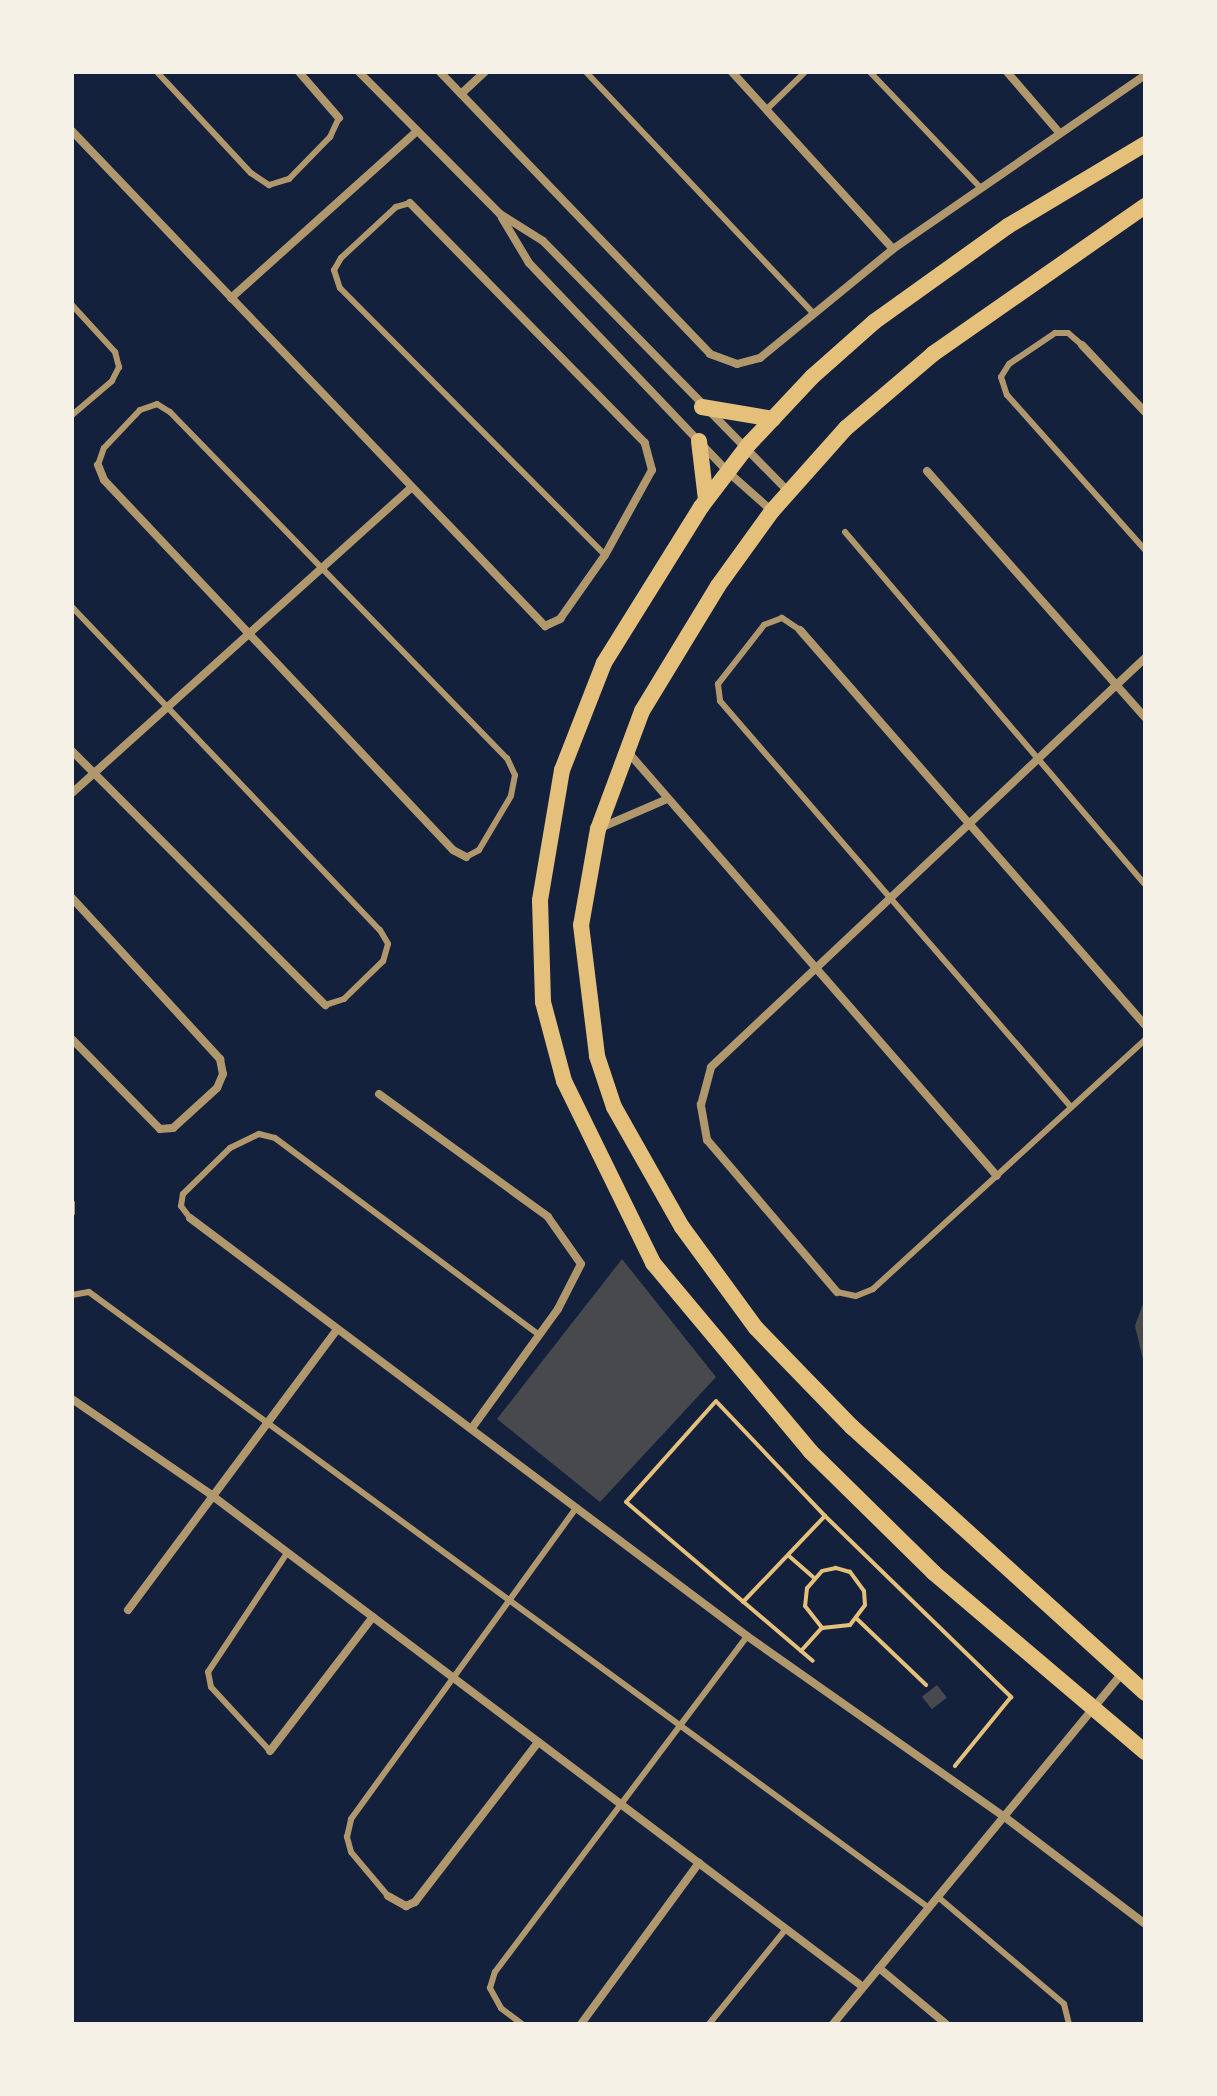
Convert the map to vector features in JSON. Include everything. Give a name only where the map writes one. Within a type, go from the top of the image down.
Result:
[{"type":"main road","points":[[1145,144],[1008,226],[874,322],[744,450],[706,500],[604,663],[562,770],[540,900],[543,1002],[564,1081],[653,1263],[696,1320],[810,1451],[923,1562],[1094,1713],[1145,1752]]},
{"type":"main road","points":[[1145,206],[933,354],[846,428],[772,511],[667,667],[627,751],[598,829],[581,925],[594,1041],[614,1107],[664,1200],[756,1328],[799,1372],[1145,1693]]},
{"type":"main road","points":[[702,407],[773,419]]},
{"type":"main road","points":[[699,441],[706,500]]},
{"type":"street","points":[[299,72],[339,118]]},
{"type":"street","points":[[359,72],[500,214],[543,241],[744,450],[789,492]]},
{"type":"street","points":[[440,72],[710,354],[737,364],[760,358],[893,249],[1058,131],[1145,75]]},
{"type":"street","points":[[461,94],[485,72]]},
{"type":"street","points":[[732,72],[893,249]]},
{"type":"street","points":[[1007,72],[1058,131]]},
{"type":"street","points":[[72,131],[545,626],[560,619],[605,555],[652,470],[645,443],[410,203]]},
{"type":"street","points":[[231,298],[417,131]]},
{"type":"street","points":[[500,214],[529,263],[728,472],[772,511]]},
{"type":"street","points":[[1082,345],[1145,412]]},
{"type":"street","points":[[98,465],[104,480],[453,850],[466,857]]},
{"type":"street","points":[[927,471],[1145,717]]},
{"type":"street","points":[[72,793],[247,632],[412,487]]},
{"type":"street","points":[[800,630],[1145,1025]]},
{"type":"street","points":[[837,1292],[707,1140],[701,1105],[711,1067],[813,967],[1145,658]]},
{"type":"street","points":[[72,751],[325,1005]]},
{"type":"street","points":[[627,751],[665,800],[997,1176]]},
{"type":"street","points":[[598,829],[665,800]]},
{"type":"street","points":[[72,898],[220,1059],[223,1074],[217,1088],[173,1128],[160,1129],[72,1039]]},
{"type":"street","points":[[379,1094],[548,1217],[581,1264],[576,1283],[472,1428]]},
{"type":"street","points":[[190,1218],[747,1636],[1006,1818],[1145,1924]]},
{"type":"street","points":[[128,1610],[210,1494],[337,1330]]},
{"type":"street","points":[[72,1399],[210,1494],[863,1987]]},
{"type":"street","points":[[270,1751],[373,1617]]},
{"type":"street","points":[[833,2024],[1094,1713],[1122,1673]]},
{"type":"street","points":[[388,1896],[406,1906],[415,1902],[538,1742]]},
{"type":"street","points":[[581,2024],[699,1863]]},
{"type":"street","points":[[879,1968],[946,2024]]},
{"type":"lane","points":[[157,72],[251,173],[269,185],[289,179],[330,137],[339,118]]},
{"type":"lane","points":[[586,72],[814,314]]},
{"type":"lane","points":[[766,110],[805,72]]},
{"type":"lane","points":[[870,72],[980,187]]},
{"type":"lane","points":[[410,203],[396,207],[341,258],[334,270],[340,288],[605,555]]},
{"type":"lane","points":[[72,305],[115,352],[119,367],[112,381],[72,415]]},
{"type":"lane","points":[[1082,345],[1068,333],[1055,333],[1009,364],[1001,377],[1007,395],[1145,550]]},
{"type":"lane","points":[[98,465],[104,448],[140,410],[157,404],[507,758],[515,775],[511,796],[479,850],[466,857]]},
{"type":"lane","points":[[845,532],[1145,884]]},
{"type":"lane","points":[[72,607],[388,944],[383,961],[344,999],[325,1005]]},
{"type":"lane","points":[[800,630],[782,618],[764,625],[718,684],[720,701],[1071,1107]]},
{"type":"lane","points":[[837,1292],[856,1296],[873,1289],[1145,1040]]},
{"type":"lane","points":[[190,1218],[181,1206],[183,1194],[230,1148],[259,1134],[275,1138],[539,1335]]},
{"type":"lane","points":[[72,1203],[72,1213]]},
{"type":"lane","points":[[72,1295],[89,1292],[929,1908]]},
{"type":"lane","points":[[388,1896],[351,1852],[351,1819],[577,1506]]},
{"type":"lane","points":[[270,1751],[211,1687],[208,1672],[287,1553]]},
{"type":"lane","points":[[522,2024],[501,2008],[490,1988],[495,1972],[747,1636]]},
{"type":"lane","points":[[938,1897],[1064,2004],[1069,2024]]},
{"type":"lane","points":[[709,2024],[786,1929]]},
{"type":"path","points":[[823,1670],[626,1502],[716,1401],[825,1516],[1011,1697],[947,1776]]},
{"type":"path","points":[[743,1602],[825,1516]]},
{"type":"path","points":[[788,1555],[814,1578]]},
{"type":"path","points":[[836,1568],[850,1572],[864,1591],[865,1605],[856,1618],[839,1630],[822,1628],[810,1618],[803,1599],[814,1578],[836,1568]]},
{"type":"path","points":[[856,1618],[926,1685]]},
{"type":"path","points":[[801,1651],[822,1628]]},
{"type":"building","points":[[622,1259],[716,1377],[600,1502],[497,1419]]},
{"type":"building","points":[[1145,1298],[1145,1368],[1135,1326]]},
{"type":"building","points":[[937,1685],[947,1698],[932,1709],[922,1697]]}]
